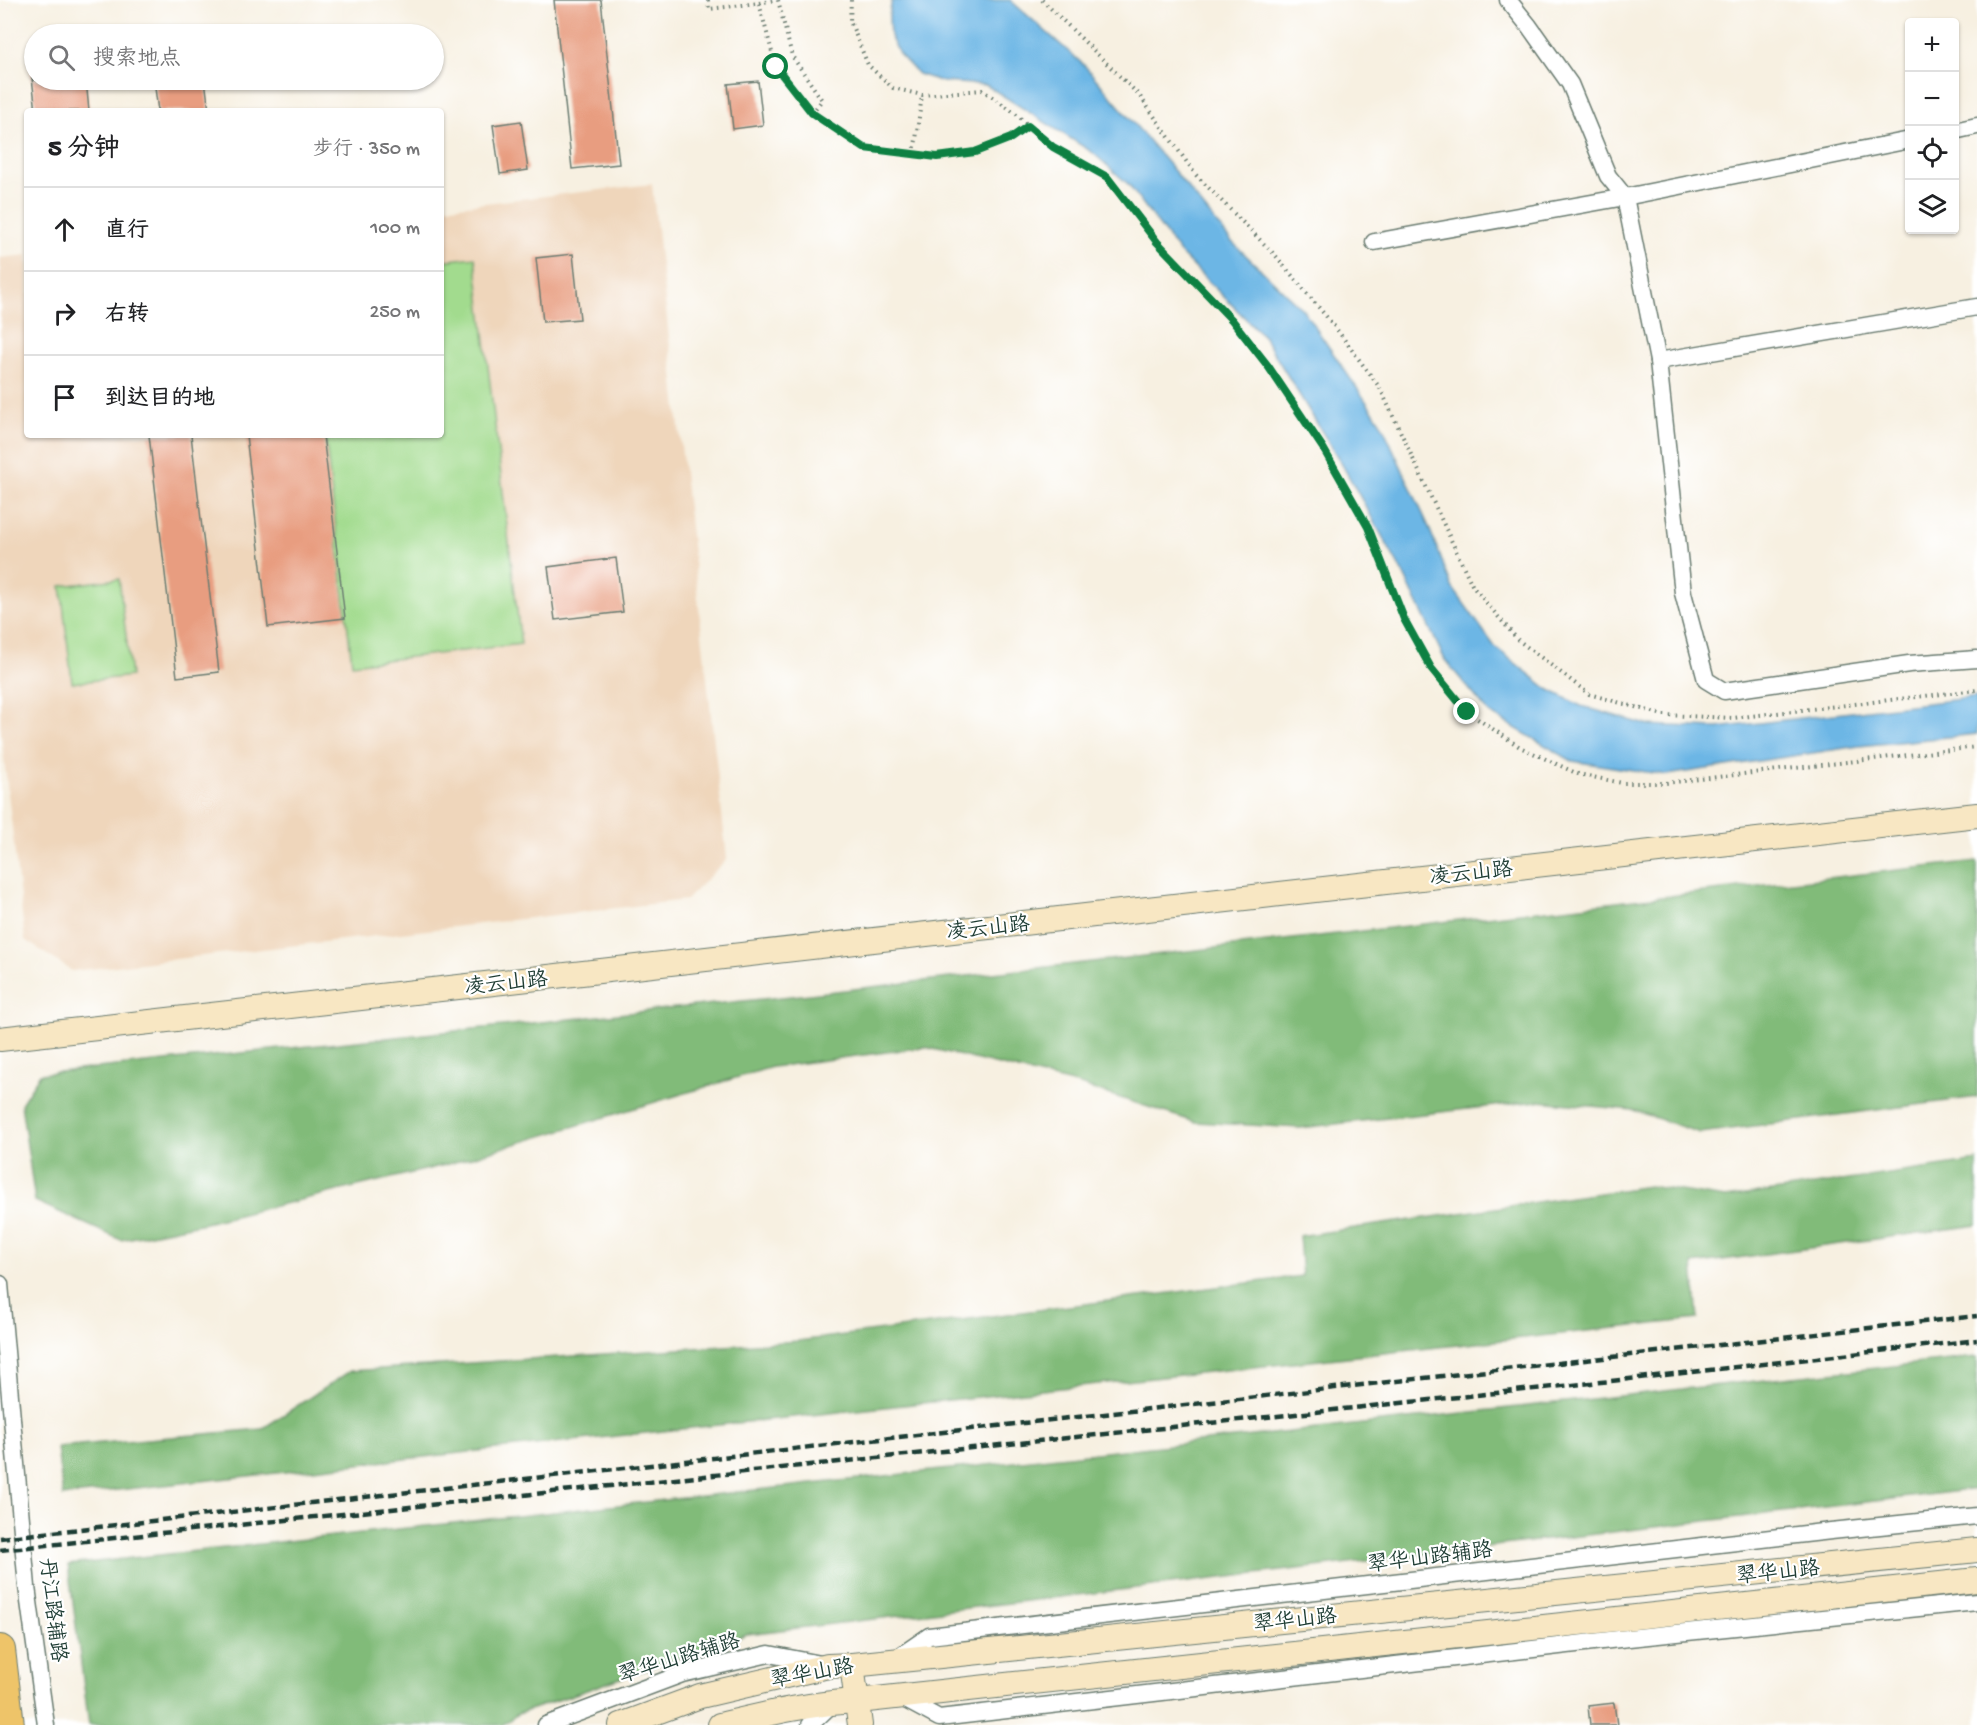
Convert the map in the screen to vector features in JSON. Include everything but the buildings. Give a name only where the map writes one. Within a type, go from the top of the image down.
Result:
[{"type":"highway","points":[[0,1650],[9,1725]]},
{"type":"main road","name":"凌云山路","points":[[0,1039],[1977,815]]},
{"type":"main road","name":"翠华山路","points":[[621,1725],[700,1695],[828,1666],[1977,1550]]},
{"type":"main road","name":"翠华山路","points":[[720,1725],[781,1710],[834,1702],[859,1713],[899,1697],[1977,1580]]},
{"type":"main road","points":[[852,1665],[859,1713]]},
{"type":"street","points":[[1508,0],[1570,84],[1608,176],[1624,197],[1658,361],[1683,594],[1706,680],[1724,691],[1909,664],[1977,659]]},
{"type":"street","points":[[1959,129],[1977,126]]},
{"type":"street","points":[[1374,242],[1624,197],[1905,141]]},
{"type":"street","points":[[1658,361],[1977,308]]},
{"type":"street","name":"丹江路辅路","points":[[0,1284],[27,1587],[46,1725]]},
{"type":"street","name":"翠华山路辅路","points":[[895,1660],[929,1636],[1977,1516]]},
{"type":"street","points":[[899,1697],[939,1718],[1619,1639],[1977,1602]]},
{"type":"street","name":"翠华山路辅路","points":[[546,1725],[682,1674],[769,1654],[828,1666]]},
{"type":"street","points":[[810,1725],[834,1702]]},
{"type":"path","points":[[708,0],[709,9],[777,0],[792,57],[822,100],[812,113]]},
{"type":"path","points":[[851,0],[850,21],[868,65],[893,88],[922,95],[982,90],[1010,109],[1053,147],[1107,177],[1157,242],[1232,320],[1268,366],[1328,458],[1368,527],[1404,619],[1431,668],[1467,712],[1520,747],[1578,774],[1622,783],[1666,783],[1977,747]]},
{"type":"path","points":[[1042,0],[1139,95],[1196,175],[1276,256],[1335,327],[1380,388],[1473,587],[1518,640],[1589,694],[1663,715],[1733,718],[1977,690]]},
{"type":"path","points":[[759,3],[776,67],[812,113],[864,148],[937,157],[975,152],[1011,138],[1028,126]]},
{"type":"path","points":[[914,154],[922,95]]},
{"type":"shaded area","points":[[652,184],[727,859],[686,900],[72,971],[25,940],[0,724],[0,258],[24,255],[24,438],[444,438],[444,208]]},
{"type":"green space","points":[[475,257],[521,644],[352,664],[325,438],[444,438],[444,261]]},
{"type":"green space","points":[[119,579],[131,676],[72,683],[61,586]]},
{"type":"green space","points":[[1977,861],[1977,1097],[1700,1133],[1633,1110],[1538,1101],[1300,1128],[1195,1122],[1080,1085],[925,1047],[772,1067],[445,1165],[205,1223],[121,1240],[35,1201],[21,1104],[40,1074],[801,995]]},
{"type":"green space","points":[[1977,1161],[1977,1225],[1693,1264],[1698,1319],[63,1496],[57,1447],[262,1429],[350,1371],[798,1341],[1302,1276],[1299,1236],[1649,1186],[1725,1198]]},
{"type":"green space","points":[[1977,1357],[1977,1489],[747,1634],[518,1714],[502,1725],[89,1725],[68,1565]]},
{"type":"water","points":[[892,0],[1010,0],[1085,66],[1231,241],[1304,311],[1381,423],[1428,525],[1452,587],[1495,647],[1548,689],[1581,706],[1647,725],[1717,728],[1977,697],[1977,734],[1859,746],[1667,775],[1572,761],[1489,713],[1445,660],[1404,575],[1340,461],[1264,337],[1180,253],[1128,184],[1092,152],[986,85],[943,82],[918,74],[899,54],[890,36],[889,16]]},
{"type":"railway","points":[[0,1538],[1977,1316]]},
{"type":"railway","points":[[0,1550],[1639,1378],[1977,1340]]},
{"type":"route","points":[[776,67],[812,113],[864,148],[937,157],[975,152],[1011,138],[1028,126],[1053,147],[1107,177],[1157,242],[1232,320],[1268,366],[1323,448],[1368,527],[1404,619],[1431,668],[1467,712]]}]
